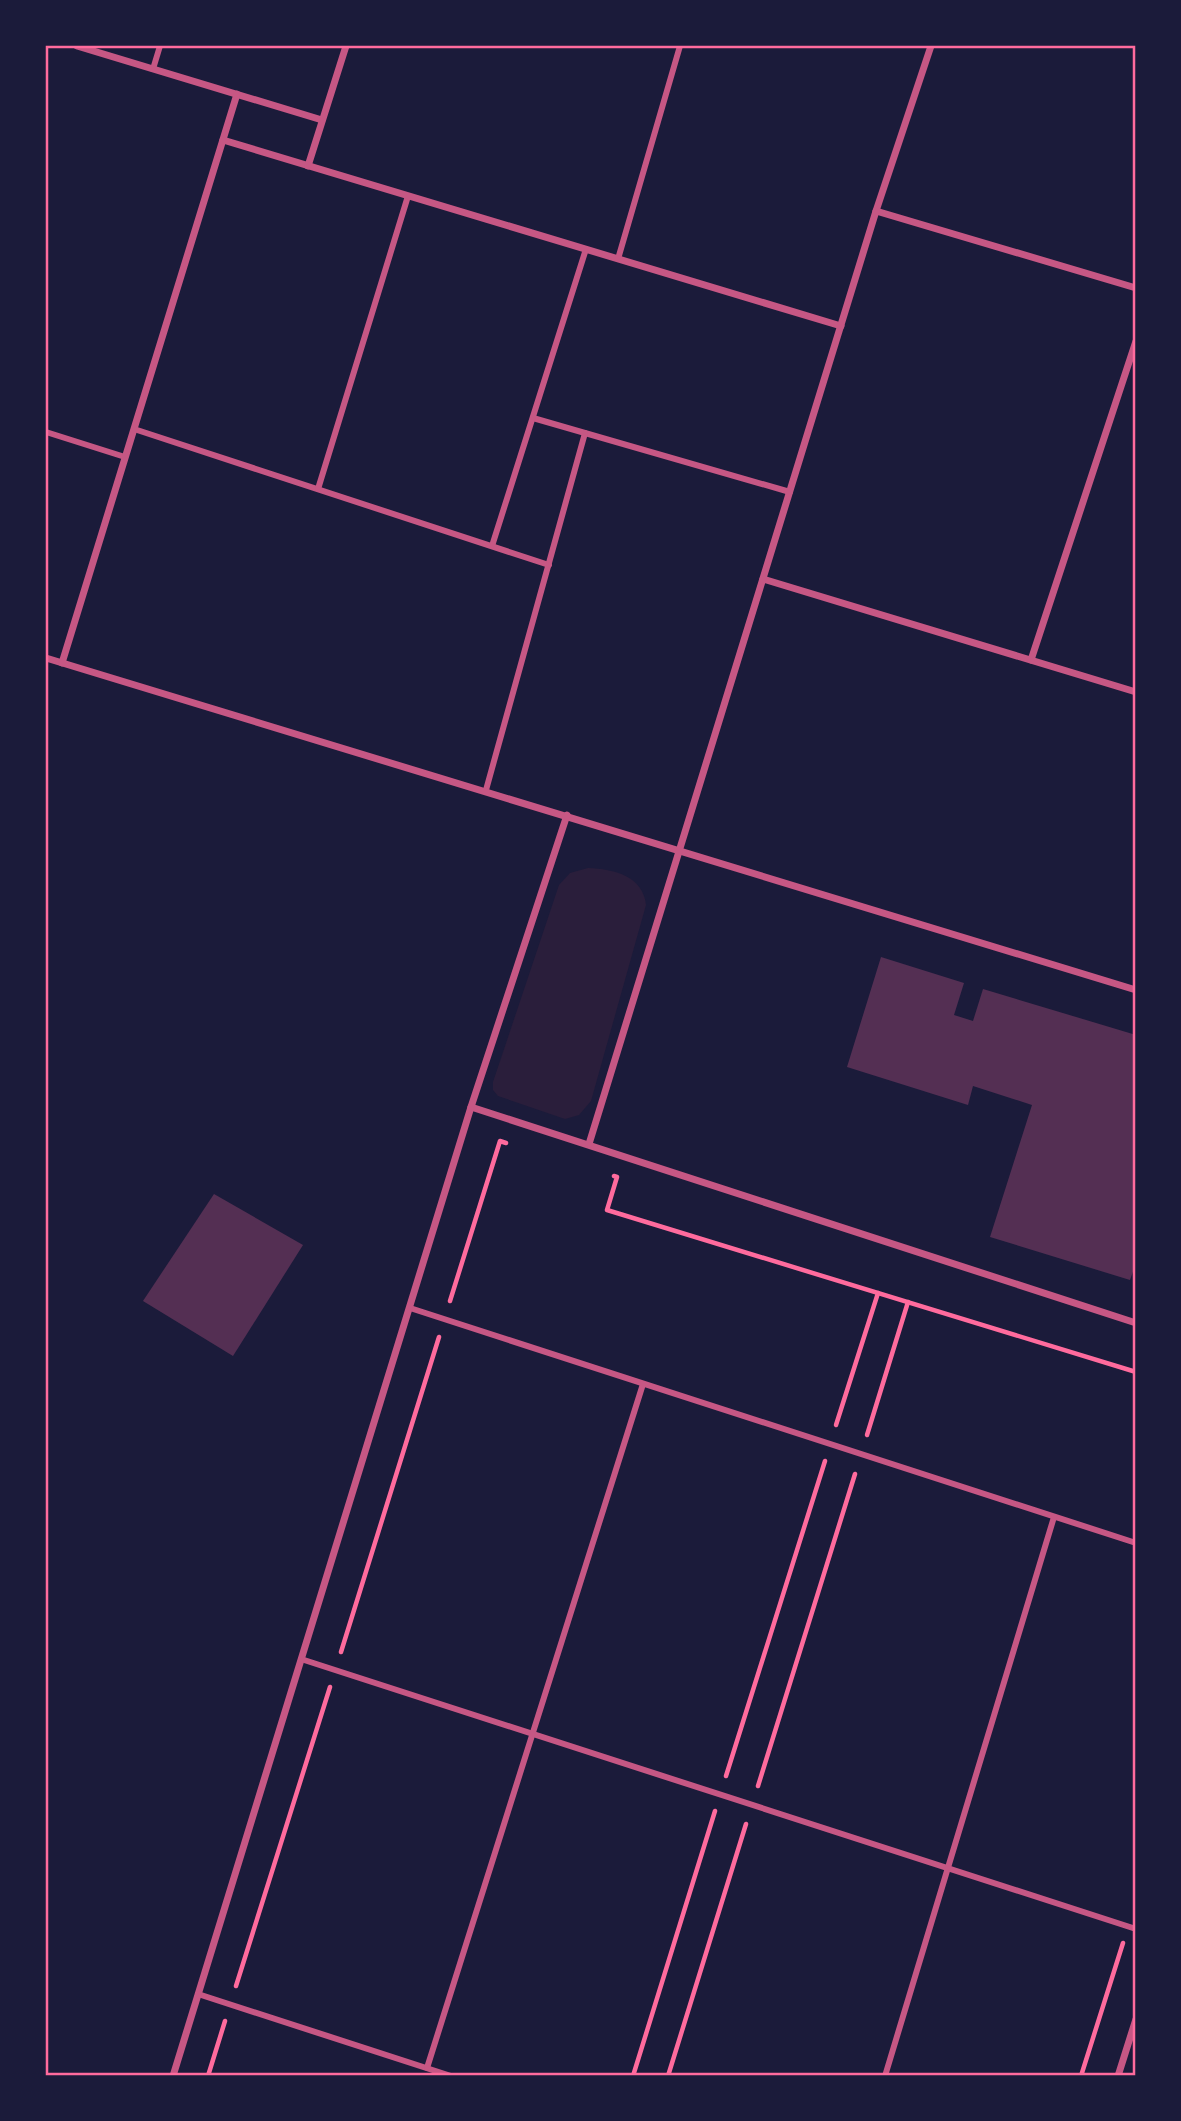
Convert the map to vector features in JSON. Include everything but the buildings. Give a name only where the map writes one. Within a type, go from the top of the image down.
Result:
[{"type":"street","points":[[76,46],[322,120]]},
{"type":"street","points":[[153,69],[160,46]]},
{"type":"street","points":[[308,166],[346,46]]},
{"type":"street","points":[[618,259],[680,46]]},
{"type":"street","points":[[589,1144],[876,211],[931,46]]},
{"type":"street","points":[[62,663],[237,94]]},
{"type":"street","points":[[223,140],[841,326]]},
{"type":"street","points":[[318,489],[408,196]]},
{"type":"street","points":[[876,211],[1136,288]]},
{"type":"street","points":[[492,546],[586,249]]},
{"type":"street","points":[[1031,660],[1136,341]]},
{"type":"street","points":[[533,418],[790,492]]},
{"type":"street","points":[[134,429],[550,565]]},
{"type":"street","points":[[46,432],[125,457]]},
{"type":"street","points":[[486,790],[585,433]]},
{"type":"street","points":[[763,579],[1136,692]]},
{"type":"street","points":[[46,658],[1136,989]]},
{"type":"street","points":[[173,2076],[471,1107],[567,815]]},
{"type":"street","points":[[471,1107],[1136,1324]]},
{"type":"street","points":[[410,1308],[1136,1543]]},
{"type":"street","points":[[427,2068],[643,1384]]},
{"type":"street","points":[[885,2076],[1054,1517]]},
{"type":"street","points":[[301,1659],[1136,1929]]},
{"type":"street","points":[[198,1994],[451,2076]]},
{"type":"street","points":[[1118,2076],[1136,2019]]},
{"type":"path","points":[[208,2076],[500,1141],[513,1145]]},
{"type":"path","points":[[604,1173],[617,1177],[607,1210],[1136,1372]]},
{"type":"path","points":[[633,2076],[877,1293]]},
{"type":"path","points":[[668,2076],[908,1302]]},
{"type":"path","points":[[1081,2076],[1128,1927]]},
{"type":"shaded area","points":[[588,868],[608,870],[626,876],[639,887],[646,905],[591,1101],[579,1115],[565,1119],[498,1096],[493,1090],[493,1082],[559,885],[570,873]]}]
